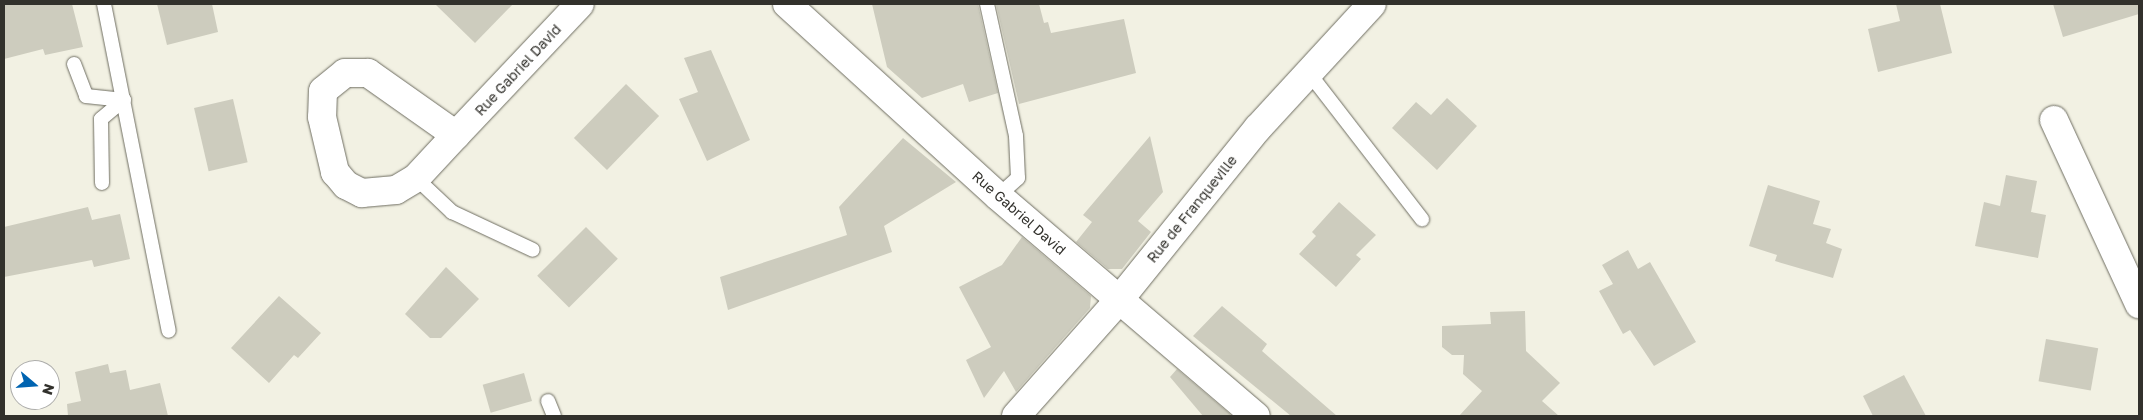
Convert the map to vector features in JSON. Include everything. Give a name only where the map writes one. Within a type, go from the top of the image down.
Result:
[{"type":"street","name":"Rue Gabriel David","points":[[456,135],[368,73],[345,73],[323,91],[322,117],[334,172],[346,185],[362,193],[396,190],[416,178],[580,4]]},
{"type":"street","name":"Rue Gabriel David","points":[[787,4],[998,196],[1256,416]]},
{"type":"street","name":"Rue de Franqueville","points":[[1016,416],[1119,300],[1258,128],[1372,4]]},
{"type":"street","points":[[2054,120],[2139,304]]},
{"type":"lane","points":[[104,4],[169,331]]},
{"type":"lane","points":[[987,4],[1016,136],[1018,178],[998,196]]},
{"type":"lane","points":[[74,64],[86,96],[124,100]]},
{"type":"lane","points":[[1309,73],[1422,219]]},
{"type":"lane","points":[[102,183],[102,119],[124,100]]},
{"type":"lane","points":[[416,178],[452,212],[533,250]]},
{"type":"lane","points":[[548,401],[554,416]]},
{"type":"building","points":[[4,4],[72,4],[83,47],[45,55],[43,49],[4,59]]},
{"type":"building","points":[[157,4],[212,4],[218,32],[167,45]]},
{"type":"building","points":[[435,4],[513,4],[475,43]]},
{"type":"building","points":[[872,4],[978,4],[998,93],[969,102],[963,84],[922,98],[887,67]]},
{"type":"building","points":[[996,4],[1039,4],[1044,23],[1048,22],[1051,33],[1124,19],[1136,73],[1019,104]]},
{"type":"building","points":[[1896,4],[1940,4],[1952,53],[1878,72],[1868,29],[1900,21]]},
{"type":"building","points":[[2053,4],[2139,4],[2139,14],[2063,37]]},
{"type":"building","points":[[711,50],[750,140],[707,161],[679,99],[698,92],[684,58]]},
{"type":"building","points":[[626,84],[659,116],[607,170],[574,138]]},
{"type":"building","points":[[1447,98],[1477,126],[1437,170],[1392,128],[1416,102],[1431,115]]},
{"type":"building","points":[[233,99],[248,162],[209,171],[194,108]]},
{"type":"building","points":[[1150,136],[1163,192],[1138,221],[1151,232],[1122,269],[1108,269],[1076,242],[1092,222],[1083,215]]},
{"type":"building","points":[[903,138],[956,182],[884,226],[892,252],[728,310],[720,277],[847,235],[839,207]]},
{"type":"building","points":[[2006,175],[2037,181],[2031,212],[2046,215],[2038,258],[1975,246],[1984,202],[2000,206]]},
{"type":"building","points":[[1768,185],[1820,201],[1813,224],[1831,229],[1826,243],[1842,249],[1833,278],[1775,261],[1777,255],[1749,246]]},
{"type":"building","points":[[1339,202],[1376,235],[1356,255],[1361,259],[1336,287],[1299,254],[1316,236],[1312,232]]},
{"type":"building","points":[[88,207],[92,220],[120,214],[130,259],[94,267],[92,260],[4,277],[4,227]]},
{"type":"building","points":[[586,227],[618,259],[569,308],[537,276]]},
{"type":"building","points":[[1022,237],[1091,296],[1090,308],[1016,392],[1004,371],[984,398],[966,360],[991,347],[959,287],[1002,265]]},
{"type":"building","points":[[1628,250],[1638,269],[1650,262],[1696,342],[1654,366],[1630,330],[1623,334],[1599,291],[1613,284],[1602,265]]},
{"type":"building","points":[[446,267],[479,299],[441,338],[430,338],[405,314]]},
{"type":"building","points":[[279,296],[321,333],[298,358],[294,355],[269,383],[231,348]]},
{"type":"building","points":[[1222,306],[1267,344],[1262,351],[1337,416],[1291,416],[1193,336]]},
{"type":"building","points":[[1525,311],[1526,351],[1560,383],[1542,401],[1559,416],[1459,416],[1482,391],[1463,374],[1464,355],[1452,355],[1442,347],[1442,326],[1491,324],[1490,312]]},
{"type":"building","points":[[2046,339],[2098,348],[2091,391],[2039,381]]},
{"type":"building","points":[[108,364],[110,373],[126,370],[130,390],[160,383],[168,416],[68,416],[67,404],[81,401],[75,372]]},
{"type":"building","points":[[1177,369],[1231,416],[1203,416],[1170,377]]},
{"type":"building","points":[[524,373],[532,401],[491,413],[483,385]]},
{"type":"building","points":[[1904,375],[1926,416],[1873,416],[1863,396]]}]
